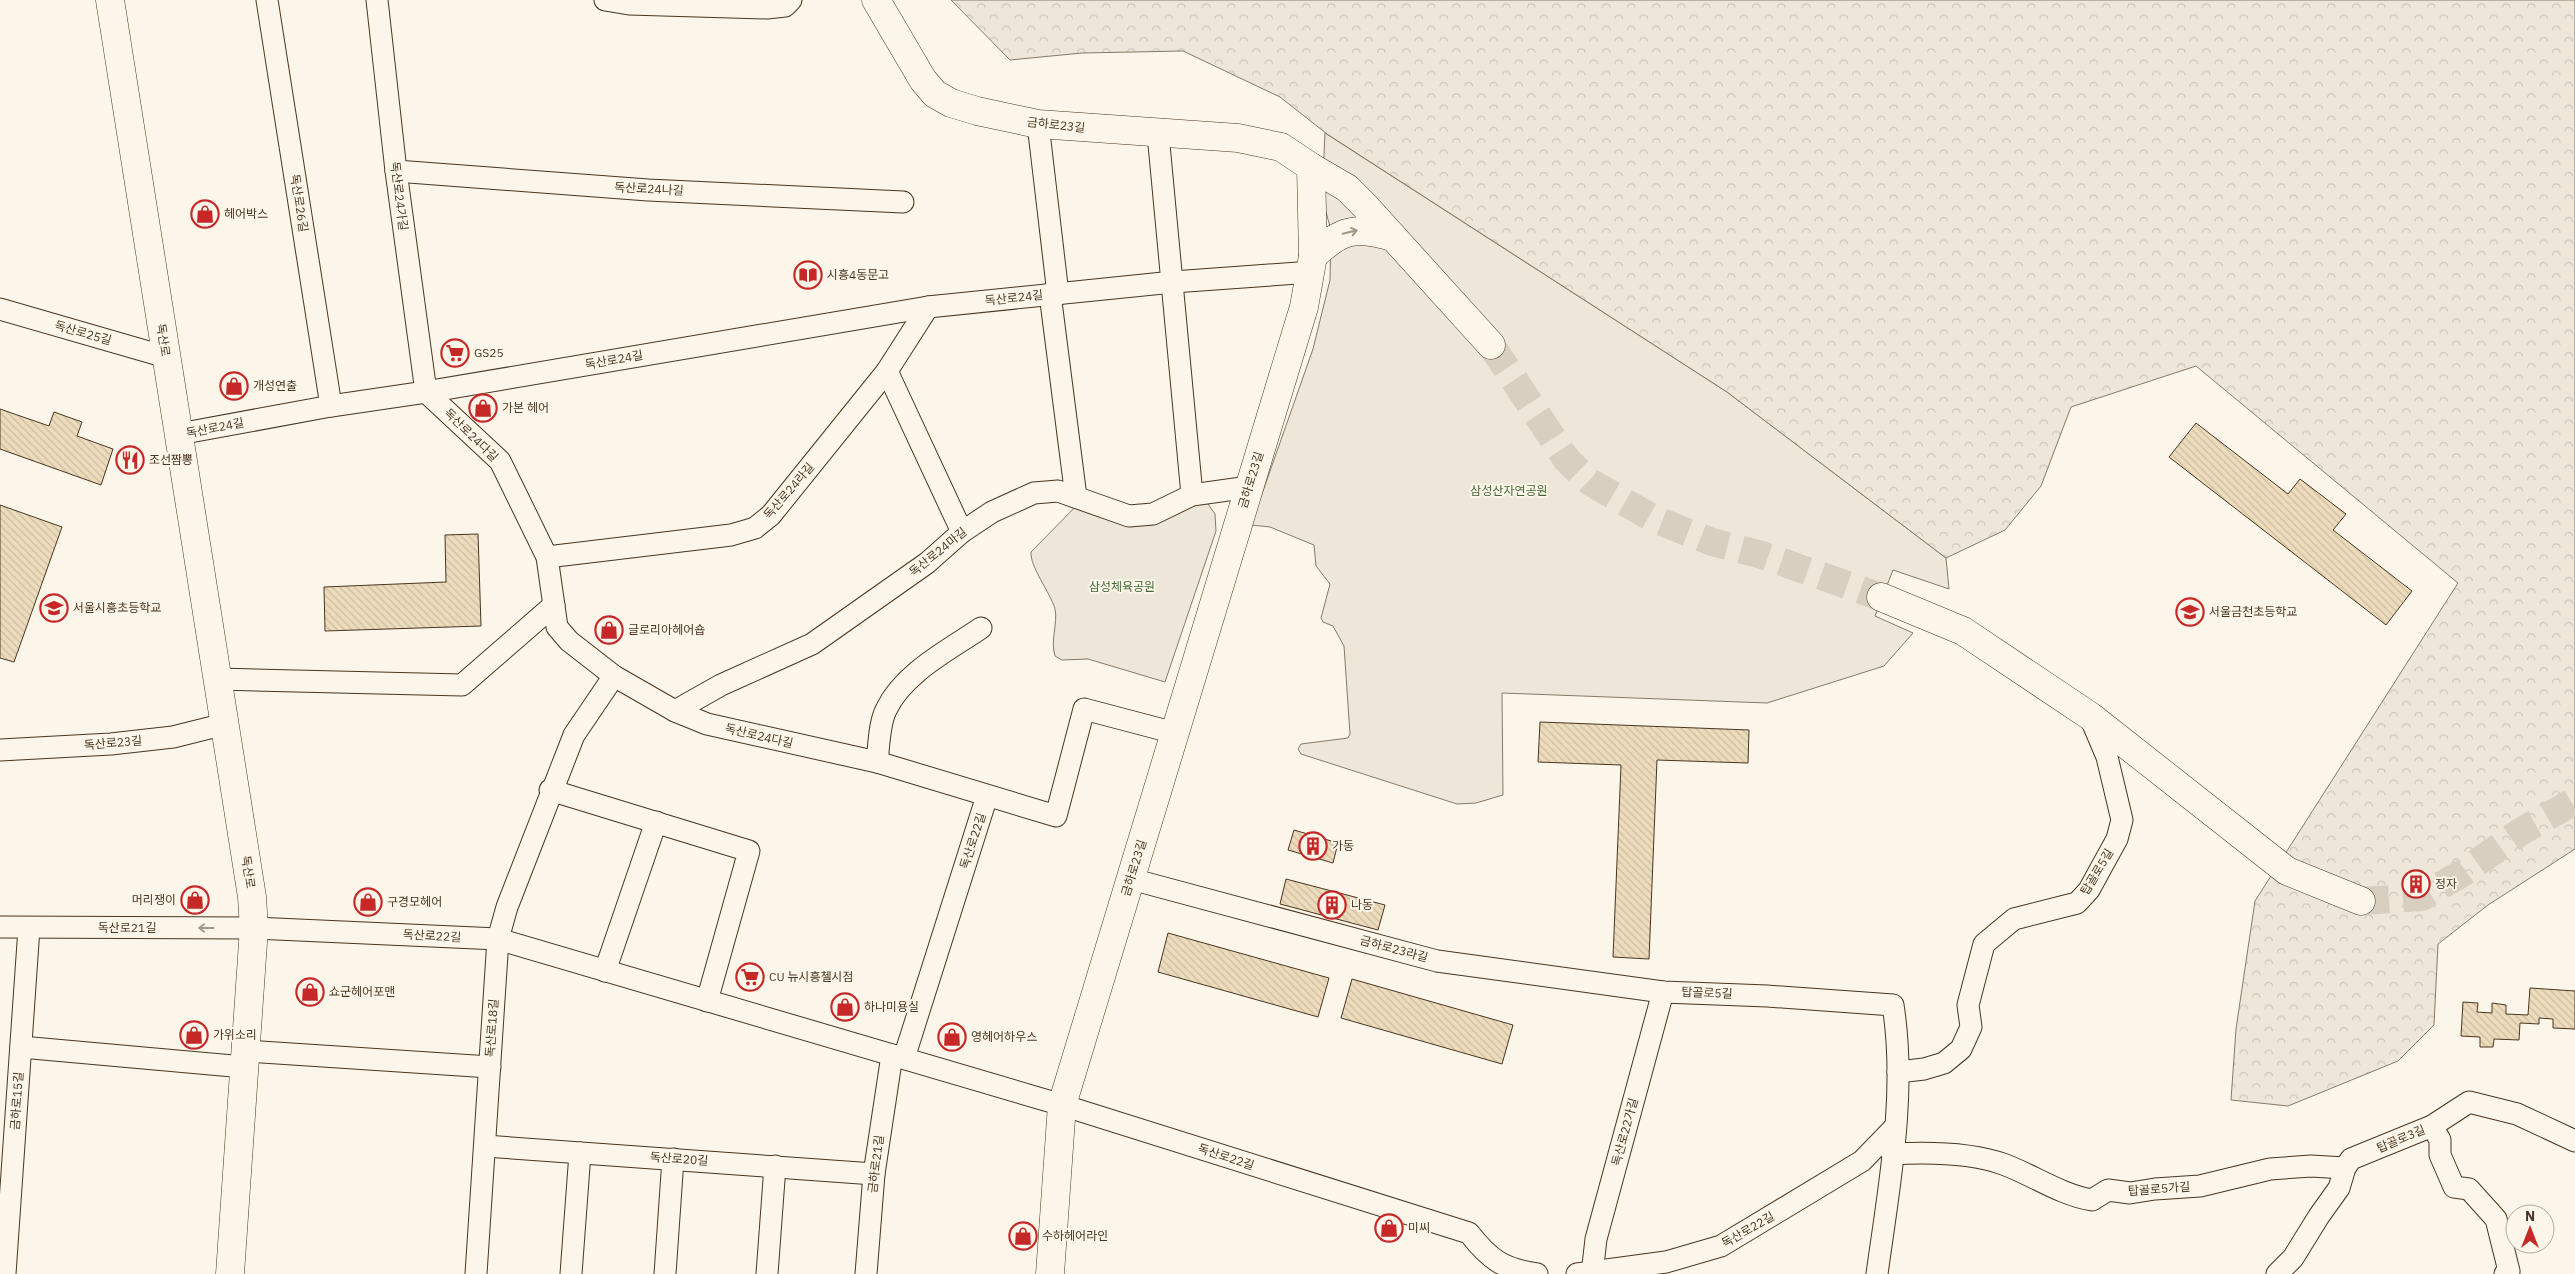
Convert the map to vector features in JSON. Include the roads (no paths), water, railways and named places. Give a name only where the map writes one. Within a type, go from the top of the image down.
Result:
[{"type":"street","name":"독산로","points":[[110,0],[225,724],[254,928],[230,1274]]},
{"type":"street","name":"독산로26길","points":[[267,0],[332,406]]},
{"type":"street","name":"독산로24가길","points":[[377,0],[396,171],[426,392]]},
{"type":"street","points":[[605,0],[629,4],[696,3],[767,8],[785,6],[791,0]]},
{"type":"street","name":"금하로23길","points":[[876,0],[923,80],[935,94],[951,103],[977,112],[1038,124],[1158,134],[1238,138],[1281,147],[1311,167],[1312,264],[1304,307],[1062,1105],[1050,1274]]},
{"type":"street","name":"독산로24길","points":[[1038,124],[1076,497]]},
{"type":"street","points":[[1158,134],[1192,495]]},
{"type":"street","points":[[1311,167],[1347,188],[1491,345]]},
{"type":"street","name":"독산로24나길","points":[[396,171],[648,190],[903,202]]},
{"type":"street","points":[[1312,264],[1335,237],[1348,232],[1372,231],[1393,237]]},
{"type":"street","name":"독산로24길","points":[[179,434],[332,406],[426,392],[928,307],[1173,282],[1312,264]]},
{"type":"street","name":"독산로24라길","points":[[547,557],[731,535],[754,528],[771,515],[887,371],[928,307]]},
{"type":"street","name":"독산로25길","points":[[0,309],[166,357]]},
{"type":"street","points":[[887,371],[962,532]]},
{"type":"street","name":"독산로24다길","points":[[426,392],[500,461],[547,557],[557,627],[569,641],[614,676],[675,711],[707,724],[877,762],[1056,816],[1084,709],[1175,733]]},
{"type":"street","name":"독산로24마길","points":[[675,711],[721,685],[812,644],[927,563],[962,532],[992,512],[1034,493],[1058,491],[1128,516],[1153,514],[1192,495],[1249,487]]},
{"type":"street","points":[[1881,597],[1962,631],[2090,716],[2287,871],[2361,901]]},
{"type":"street","points":[[218,679],[462,685],[554,605]]},
{"type":"street","points":[[877,762],[885,711],[897,692],[925,667],[981,628]]},
{"type":"street","name":"독산로18길","points":[[476,1274],[498,940],[507,907],[550,790],[574,735],[614,676]]},
{"type":"street","name":"탑골로5길","points":[[1898,1072],[1924,1069],[1944,1063],[1961,1048],[1971,1028],[1968,1004],[1984,944],[2014,919],[2078,903],[2089,890],[2101,868],[2116,839],[2122,820],[2107,757],[2090,716]]},
{"type":"street","name":"독산로23길","points":[[0,750],[111,744],[173,737],[225,724]]},
{"type":"street","points":[[550,790],[749,851],[707,1001]]},
{"type":"street","name":"독산로22길","points":[[898,1057],[987,796]]},
{"type":"street","points":[[605,971],[656,822]]},
{"type":"street","name":"금하로23라길","points":[[1131,879],[1437,960],[1663,992]]},
{"type":"street","name":"독산로21길","points":[[0,928],[254,928]]},
{"type":"street","name":"금하로15길","points":[[5,1274],[30,928]]},
{"type":"street","name":"독산로22길","points":[[254,928],[498,940],[1062,1105],[1469,1233],[1497,1263],[1516,1271],[1537,1274]]},
{"type":"street","name":"탑골로5길","points":[[1663,992],[1767,996],[1893,1005],[1898,1036],[1898,1072],[1892,1154],[1876,1274]]},
{"type":"street","name":"독산로22가길","points":[[1587,1274],[1663,992]]},
{"type":"street","points":[[21,1047],[245,1059],[490,1067]]},
{"type":"street","name":"금하로21길","points":[[866,1274],[874,1174],[898,1057]]},
{"type":"street","name":"탑골로3길","points":[[2345,1168],[2351,1160],[2432,1126],[2468,1102],[2517,1114],[2575,1141]]},
{"type":"street","points":[[2432,1126],[2440,1140],[2440,1155],[2454,1187],[2469,1189],[2496,1219],[2509,1271],[2505,1274]]},
{"type":"street","name":"독산로22길","points":[[1587,1274],[1666,1262],[1721,1246],[1862,1161],[1894,1128]]},
{"type":"street","name":"독산로20길","points":[[485,1146],[874,1174]]},
{"type":"street","points":[[571,1274],[580,1153]]},
{"type":"street","name":"탑골로5가길","points":[[1892,1154],[1957,1155],[2002,1164],[2075,1198],[2092,1200],[2108,1190],[2130,1193],[2200,1186],[2270,1169],[2311,1166],[2345,1168]]},
{"type":"street","points":[[665,1274],[673,1159]]},
{"type":"street","points":[[767,1274],[775,1166]]},
{"type":"street","points":[[2277,1274],[2294,1258],[2319,1216],[2339,1188],[2345,1168]]},
{"type":"tunnel","points":[[1491,345],[1567,460],[1590,482],[1654,519],[1712,542],[1762,555],[1881,597]]},
{"type":"tunnel","points":[[2361,901],[2422,897],[2464,872],[2520,832],[2575,801]]},
{"type":"place","name":"헤어박스","points":[[205,214]]},
{"type":"place","name":"시흥4동문고","points":[[808,275]]},
{"type":"place","name":"GS25","points":[[455,353]]},
{"type":"place","name":"개성연출","points":[[234,386]]},
{"type":"place","name":"가본 헤어","points":[[483,408]]},
{"type":"place","name":"조선짬뽕","points":[[130,460]]},
{"type":"place","name":"서울시흥초등학교","points":[[54,608]]},
{"type":"place","name":"서울금천초등학교","points":[[2190,612]]},
{"type":"place","name":"글로리아헤어숍","points":[[609,630]]},
{"type":"place","name":"가동","points":[[1313,846]]},
{"type":"place","name":"정자","points":[[2416,884]]},
{"type":"place","name":"머리쟁이","points":[[195,900]]},
{"type":"place","name":"구경모헤어","points":[[368,902]]},
{"type":"place","name":"나동","points":[[1332,905]]},
{"type":"place","name":"CU 뉴시흥첼시점","points":[[750,977]]},
{"type":"place","name":"쇼군헤어포맨","points":[[310,992]]},
{"type":"place","name":"하나미용실","points":[[845,1007]]},
{"type":"place","name":"가위소리","points":[[194,1035]]},
{"type":"place","name":"영헤어하우스","points":[[952,1037]]},
{"type":"place","name":"미씨","points":[[1389,1228]]},
{"type":"place","name":"수하헤어라인","points":[[1023,1236]]},
{"type":"park label","name":"삼성산자연공원","points":[[1509,491]]},
{"type":"park label","name":"삼성체육공원","points":[[1122,587]]}]
